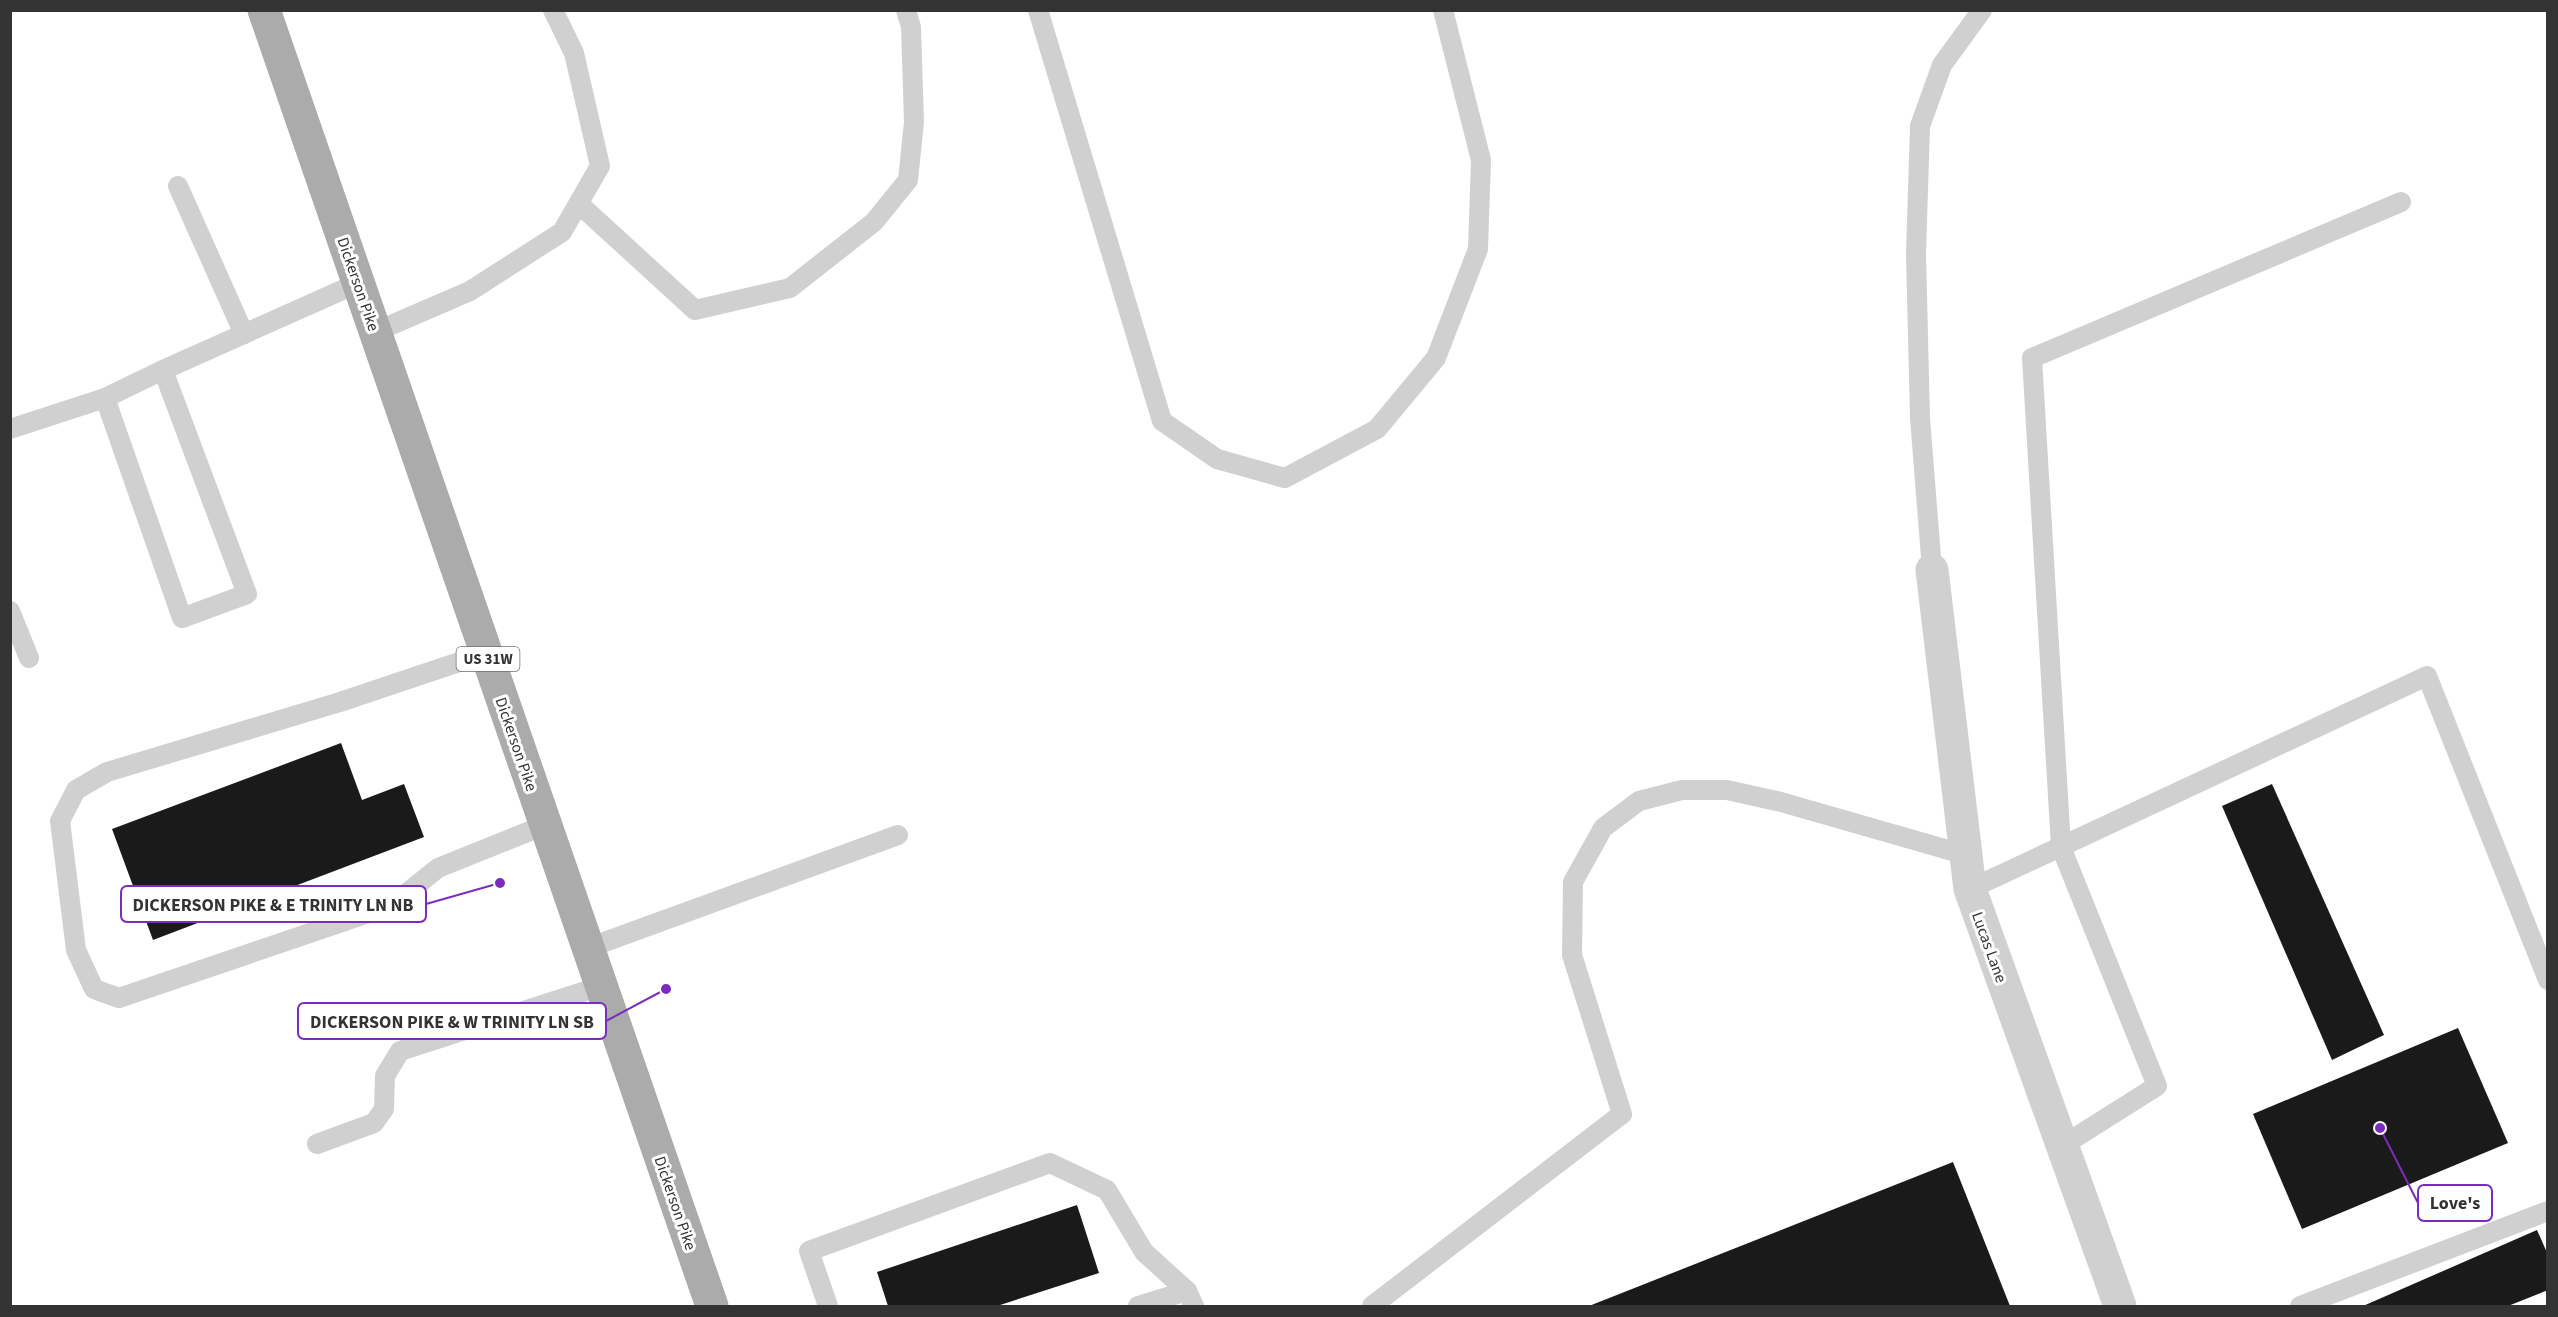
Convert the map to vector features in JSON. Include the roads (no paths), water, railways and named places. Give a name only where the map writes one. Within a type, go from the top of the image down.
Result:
[{"type":"main road","name":"Dickerson Pike","points":[[264,10],[712,1306]]},
{"type":"street","name":"Lucas Lane","points":[[1932,570],[1970,889],[2120,1306]]},
{"type":"lane","points":[[375,332],[471,291],[562,232],[579,204],[600,166],[574,53],[553,10]]},
{"type":"lane","points":[[579,204],[695,310],[790,288],[874,222],[908,180],[914,122],[911,27],[906,10]]},
{"type":"lane","points":[[1038,10],[1162,421],[1217,459],[1285,478],[1377,429],[1436,358],[1478,249],[1481,160],[1443,10]]},
{"type":"lane","points":[[1932,570],[1920,418],[1916,254],[1920,126],[1942,65],[1982,10]]},
{"type":"lane","points":[[178,186],[244,334]]},
{"type":"lane","points":[[2062,1146],[2157,1086],[2061,847],[2032,358],[2401,201]]},
{"type":"lane","points":[[10,429],[105,398],[358,283]]},
{"type":"lane","points":[[105,398],[182,618],[247,594],[163,370]]},
{"type":"lane","points":[[10,611],[29,658]]},
{"type":"lane","points":[[486,653],[340,702],[107,772],[76,790],[60,821],[76,950],[94,989],[119,998],[392,905],[438,868],[545,825]]},
{"type":"lane","points":[[1970,889],[2427,676],[2547,980]]},
{"type":"lane","points":[[1372,1306],[1622,1114],[1572,956],[1573,882],[1603,828],[1639,801],[1682,790],[1727,790],[1781,802],[1966,855]]},
{"type":"lane","points":[[588,948],[898,835]]},
{"type":"lane","points":[[317,1144],[374,1123],[384,1109],[385,1076],[400,1051],[601,986]]},
{"type":"lane","points":[[828,1306],[809,1251],[1050,1163],[1107,1190],[1144,1252],[1191,1299]]},
{"type":"lane","points":[[2300,1306],[2547,1212]]},
{"type":"lane","points":[[1138,1306],[1191,1299]]},
{"type":"place","name":"DICKERSON PIKE & E TRINITY LN NB","points":[[500,883]]},
{"type":"place","name":"DICKERSON PIKE & W TRINITY LN SB","points":[[666,989]]},
{"type":"place","name":"Love's","points":[[2380,1128]]}]
